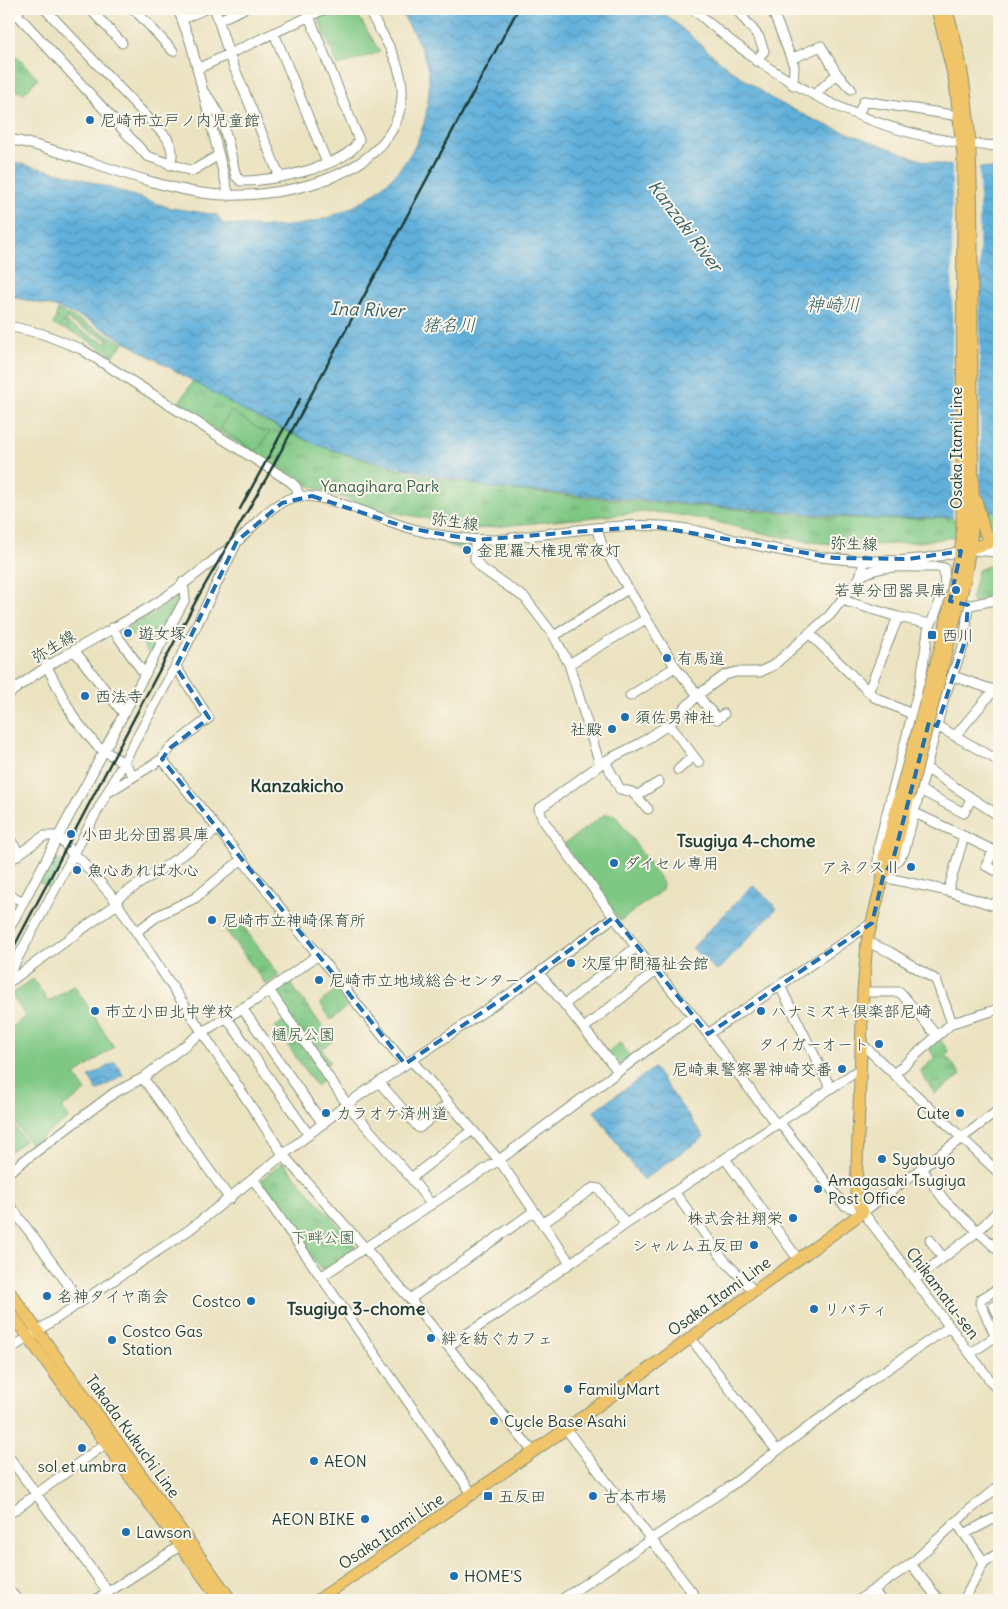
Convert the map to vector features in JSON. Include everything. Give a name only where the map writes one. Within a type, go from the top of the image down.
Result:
[{"type":"main road","name":"Osaka Itami Line","points":[[937,9],[955,82],[959,116],[966,145],[966,545]]},
{"type":"main road","name":"Osaka Itami Line","points":[[318,1600],[473,1495],[566,1429],[863,1212],[856,1196],[863,992],[867,942],[883,876],[884,857],[905,796],[942,638],[960,579],[973,491],[963,73],[957,39],[946,9]]},
{"type":"main road","points":[[966,545],[995,543],[973,491]]},
{"type":"main road","name":"Takada Kukuchi Line","points":[[9,1291],[231,1600]]},
{"type":"main road","name":"Takada Kukuchi Line","points":[[9,1312],[220,1600]]},
{"type":"street","points":[[45,9],[167,138],[172,147],[173,157],[170,165]]},
{"type":"street","points":[[90,9],[122,43]]},
{"type":"street","points":[[134,9],[173,51]]},
{"type":"street","points":[[178,9],[203,90],[229,196]]},
{"type":"street","points":[[182,19],[205,9]]},
{"type":"street","points":[[215,9],[229,55],[280,177]]},
{"type":"street","points":[[219,20],[243,9]]},
{"type":"street","points":[[197,69],[274,33],[307,13],[325,9]]},
{"type":"street","points":[[9,139],[68,154],[174,187],[229,196],[267,194],[334,177],[367,157],[383,142],[395,125],[402,95],[397,64],[368,9]]},
{"type":"street","points":[[693,9],[756,61],[793,85],[858,115],[908,131],[966,145],[999,146]]},
{"type":"street","points":[[736,9],[762,42],[764,51],[756,61]]},
{"type":"street","points":[[772,9],[794,66],[793,85]]},
{"type":"street","points":[[9,20],[18,11],[147,156],[192,172],[219,155]]},
{"type":"street","points":[[203,90],[214,102],[222,120],[236,176],[241,181],[290,176],[327,163],[356,147],[359,140],[307,13]]},
{"type":"street","points":[[274,33],[327,163]]},
{"type":"street","points":[[791,59],[821,46],[836,74],[848,79],[851,89]]},
{"type":"street","points":[[814,95],[836,74]]},
{"type":"street","points":[[858,115],[864,101],[959,116]]},
{"type":"street","points":[[9,326],[43,334],[81,349],[291,482],[296,487],[299,496]]},
{"type":"street","name":"弥生線","points":[[9,694],[46,666],[152,606],[237,542],[274,509],[291,498],[299,496],[323,498],[408,528],[449,537],[475,540],[495,540],[651,526],[682,528],[799,554],[835,558],[908,559],[966,545]]},
{"type":"street","points":[[597,530],[602,545],[675,667],[718,719]]},
{"type":"street","points":[[475,540],[475,560],[481,568],[525,598],[554,636],[569,664],[602,763],[620,789],[632,792],[648,809]]},
{"type":"street","points":[[9,974],[122,763],[176,667],[237,542]]},
{"type":"street","points":[[865,559],[860,577],[825,620],[774,665],[760,672],[736,672],[725,675],[698,695],[669,724],[641,743],[602,763],[539,808],[543,820],[636,947],[844,1205],[863,1212],[999,1110]]},
{"type":"street","points":[[860,577],[877,569],[941,567],[945,571],[945,589],[930,624],[924,646],[921,680],[878,851],[878,863],[883,876]]},
{"type":"street","points":[[9,929],[185,599],[184,582]]},
{"type":"street","points":[[554,636],[628,590]]},
{"type":"street","points":[[941,599],[968,605],[999,599]]},
{"type":"street","points":[[842,600],[898,617],[930,624]]},
{"type":"street","points":[[883,876],[904,852],[937,726],[966,636],[968,605]]},
{"type":"street","points":[[869,690],[898,617]]},
{"type":"street","points":[[569,664],[646,619]]},
{"type":"street","points":[[112,628],[144,675]]},
{"type":"street","points":[[809,633],[874,697],[956,735],[999,761]]},
{"type":"street","points":[[74,650],[124,714]]},
{"type":"street","points":[[46,666],[74,718],[104,752],[122,763],[134,776]]},
{"type":"street","points":[[105,795],[162,758],[170,748],[209,718],[176,667]]},
{"type":"street","points":[[630,696],[675,667]]},
{"type":"street","points":[[953,676],[998,688],[956,735]]},
{"type":"street","points":[[669,724],[696,760],[678,770]]},
{"type":"street","points":[[162,758],[318,955],[408,1062],[498,1160],[570,1263]]},
{"type":"street","points":[[926,768],[999,816]]},
{"type":"street","points":[[636,796],[659,782]]},
{"type":"street","points":[[920,790],[964,813],[971,799]]},
{"type":"street","points":[[915,813],[997,851],[986,866],[999,872]]},
{"type":"street","points":[[9,982],[218,828]]},
{"type":"street","points":[[9,861],[44,836],[59,836]]},
{"type":"street","points":[[59,836],[116,902],[284,1156],[410,1299],[533,1452]]},
{"type":"street","points":[[948,891],[964,836]]},
{"type":"street","points":[[9,838],[19,853]]},
{"type":"street","points":[[136,932],[159,915],[195,898],[242,859]]},
{"type":"street","points":[[883,876],[948,891],[992,905],[999,900]]},
{"type":"street","points":[[9,896],[24,901]]},
{"type":"street","points":[[9,1350],[189,1230],[347,1104],[539,973],[614,917]]},
{"type":"street","points":[[708,1034],[872,923]]},
{"type":"street","points":[[867,942],[890,952],[936,980],[952,1023]]},
{"type":"street","points":[[564,1004],[636,947]]},
{"type":"street","points":[[9,1172],[114,1093],[143,1078],[201,1033],[269,990],[318,955]]},
{"type":"street","points":[[584,1028],[656,971]]},
{"type":"street","points":[[539,973],[618,1071]]},
{"type":"street","points":[[780,986],[830,1087]]},
{"type":"street","points":[[269,990],[347,1104],[431,1204]]},
{"type":"street","points":[[863,992],[900,992],[937,1036]]},
{"type":"street","points":[[242,1008],[323,1124]]},
{"type":"street","points":[[895,1073],[952,1023],[999,1009]]},
{"type":"street","points":[[322,1276],[498,1160],[693,1016]]},
{"type":"street","points":[[227,1018],[309,1135]]},
{"type":"street","points":[[861,1043],[961,1137],[996,1163],[999,1173]]},
{"type":"street","points":[[448,1346],[626,1224],[726,1160],[830,1087],[860,1070]]},
{"type":"street","points":[[143,1078],[230,1199]]},
{"type":"street","points":[[379,1082],[419,1128],[448,1104]]},
{"type":"street","points":[[411,1178],[471,1131]]},
{"type":"street","points":[[726,1160],[798,1259]]},
{"type":"street","points":[[921,1168],[945,1201],[999,1251]]},
{"type":"street","points":[[253,1179],[473,1495]]},
{"type":"street","points":[[542,1224],[593,1188],[599,1189],[626,1224]]},
{"type":"street","points":[[674,1193],[724,1260],[754,1291]]},
{"type":"street","points":[[9,1204],[81,1302]]},
{"type":"street","points":[[914,1280],[977,1232],[999,1210]]},
{"type":"street","points":[[410,1299],[533,1212]]},
{"type":"street","name":"Chikamatu-sen","points":[[863,1212],[999,1392]]},
{"type":"street","points":[[932,1239],[943,1258]]},
{"type":"street","points":[[970,1354],[997,1334],[980,1303],[981,1299],[999,1288]]},
{"type":"street","points":[[994,1306],[999,1316]]},
{"type":"street","points":[[561,1600],[729,1487],[867,1383],[949,1327]]},
{"type":"street","points":[[690,1337],[777,1450]]},
{"type":"street","points":[[566,1429],[698,1600]]},
{"type":"street","points":[[9,1514],[105,1444]]},
{"type":"street","points":[[9,1457],[108,1592]]},
{"type":"street","points":[[859,1600],[911,1564],[956,1522],[999,1486]]},
{"type":"street","points":[[964,1534],[999,1516]]},
{"type":"street","points":[[956,1522],[984,1562]]},
{"type":"street","points":[[96,1600],[180,1546]]},
{"type":"street","points":[[964,1600],[984,1562],[999,1553]]},
{"type":"street","points":[[911,1564],[939,1600]]},
{"type":"street","points":[[874,1590],[881,1600]]},
{"type":"street","points":[[9,1591],[18,1600]]},
{"type":"highlighted area","points":[[312,496],[408,528],[475,540],[651,526],[835,558],[909,559],[961,551],[950,601],[968,605],[965,641],[937,726],[929,722],[893,860],[883,877],[872,923],[708,1034],[614,917],[517,989],[405,1064],[162,759],[170,748],[209,718],[176,667],[237,541],[282,503]]},
{"type":"green space","points":[[334,9],[354,9],[380,52],[338,66],[318,18]]},
{"type":"green space","points":[[9,48],[38,79],[24,93],[9,89]]},
{"type":"green space","points":[[58,310],[124,343],[113,356],[77,334],[53,325]],"holes":[[[65,319],[108,340],[105,343],[64,322]]]},
{"type":"green space","name":"Yanagihara Park","points":[[193,381],[242,409],[310,442],[374,463],[469,483],[566,496],[856,518],[928,518],[999,510],[999,529],[920,542],[868,545],[841,544],[770,535],[682,515],[646,512],[462,530],[463,525],[375,509],[302,483],[177,406]]},
{"type":"green space","points":[[231,411],[264,432],[267,430],[270,432],[256,452],[220,428]]},
{"type":"green space","points":[[432,538],[467,544],[470,548],[466,549],[465,552]]},
{"type":"green space","points":[[999,562],[999,596],[975,602],[971,601],[978,570]]},
{"type":"green space","points":[[177,597],[179,601],[149,655],[137,633],[126,640],[120,631],[155,613]]},
{"type":"green space","name":"ダイセル専用","points":[[605,814],[615,815],[663,883],[662,890],[620,921],[564,844]]},
{"type":"green space","points":[[52,856],[63,863],[49,888],[39,882]]},
{"type":"green space","points":[[237,918],[279,975],[266,985],[224,928]]},
{"type":"green space","points":[[33,979],[48,1002],[74,985],[114,1047],[75,1075],[86,1091],[62,1108],[69,1118],[31,1145],[9,1114],[9,1028],[26,1017],[11,994]]},
{"type":"green space","name":"樋尻公園","points":[[288,980],[333,1041],[322,1049],[330,1062],[320,1069],[326,1079],[316,1086],[275,1027],[290,1016],[273,991]]},
{"type":"green space","points":[[338,988],[350,1004],[331,1020],[320,1003]]},
{"type":"green space","points":[[939,1038],[949,1052],[946,1055],[961,1075],[935,1094],[920,1071],[935,1058],[928,1047]]},
{"type":"green space","points":[[620,1043],[631,1057],[622,1063],[615,1063],[607,1053]]},
{"type":"green space","points":[[9,1118],[25,1141],[10,1151],[9,1149]]},
{"type":"green space","name":"下畔公園","points":[[283,1162],[355,1245],[355,1248],[324,1269],[320,1269],[261,1180]]},
{"type":"water","points":[[399,9],[659,9],[727,67],[774,100],[818,122],[924,161],[944,165],[999,169],[999,510],[954,517],[876,519],[492,488],[376,462],[320,446],[246,412],[88,320],[55,307],[9,296],[9,161],[76,177],[171,208],[217,215],[223,224],[273,227],[293,226],[326,218],[348,209],[368,197],[387,183],[403,165],[415,146],[424,124],[428,100],[429,77],[426,62],[416,38]]},
{"type":"water","points":[[753,885],[777,908],[717,971],[692,948]]},
{"type":"water","points":[[115,1062],[123,1075],[97,1091],[89,1077]]},
{"type":"water","points":[[654,1068],[704,1137],[643,1180],[594,1111]]},
{"type":"pier","points":[[952,163],[979,166],[980,488],[986,515],[953,519]]},
{"type":"railway","points":[[9,956],[198,597],[267,477],[518,9]]},
{"type":"railway","points":[[240,509],[300,399]]},
{"type":"place","name":"尼崎市立戸ノ内児童館","points":[[90,120]]},
{"type":"place","name":"金毘羅大権現常夜灯","points":[[467,550]]},
{"type":"place","name":"若草分団器具庫","points":[[956,590]]},
{"type":"place","name":"遊女塚","points":[[128,633]]},
{"type":"place","name":"西川","points":[[932,635]]},
{"type":"place","name":"有馬道","points":[[667,658]]},
{"type":"place","name":"西法寺","points":[[85,696]]},
{"type":"place","name":"須佐男神社","points":[[625,717]]},
{"type":"place","name":"社殿","points":[[612,729]]},
{"type":"place","name":"小田北分団器具庫","points":[[71,834]]},
{"type":"place","name":"ダイセル専用","points":[[614,863]]},
{"type":"place","name":"アネクスⅡ","points":[[911,867]]},
{"type":"place","name":"魚心あれば水心","points":[[77,870]]},
{"type":"place","name":"尼崎市立神崎保育所","points":[[212,920]]},
{"type":"place","name":"次屋中間福祉会館","points":[[571,963]]},
{"type":"place","name":"尼崎市立地域総合センター","points":[[319,980]]},
{"type":"place","name":"市立小田北中学校","points":[[95,1011]]},
{"type":"place","name":"ハナミズキ倶楽部尼崎","points":[[761,1011]]},
{"type":"place","name":"タイガーオート","points":[[879,1044]]},
{"type":"place","name":"尼崎東警察署神崎交番","points":[[842,1069]]},
{"type":"place","name":"カラオケ済州道","points":[[326,1113]]},
{"type":"place","name":"Cute","points":[[960,1113]]},
{"type":"place","name":"Syabuyo","points":[[882,1159]]},
{"type":"place","name":"Amagasaki Tsugiya Post Office","points":[[818,1189]]},
{"type":"place","name":"株式会社翔栄","points":[[793,1218]]},
{"type":"place","name":"シャルム五反田","points":[[754,1245]]},
{"type":"place","name":"名神タイヤ商会","points":[[47,1296]]},
{"type":"place","name":"Costco","points":[[251,1301]]},
{"type":"place","name":"リバティ","points":[[814,1309]]},
{"type":"place","name":"絆を紡ぐカフェ","points":[[431,1338]]},
{"type":"place","name":"Costco Gas Station","points":[[112,1340]]},
{"type":"place","name":"FamilyMart","points":[[568,1389]]},
{"type":"place","name":"Cycle Base Asahi","points":[[494,1421]]},
{"type":"place","name":"sol et umbra","points":[[82,1448]]},
{"type":"place","name":"AEON","points":[[314,1461]]},
{"type":"place","name":"五反田","points":[[488,1496]]},
{"type":"place","name":"古本市場","points":[[593,1496]]},
{"type":"place","name":"AEON BIKE","points":[[365,1519]]},
{"type":"place","name":"Lawson","points":[[126,1532]]},
{"type":"place","name":"HOME'S","points":[[454,1576]]},
{"type":"district","name":"Kanzakicho","points":[[297,786]]},
{"type":"district","name":"Tsugiya 4-chome","points":[[746,841]]},
{"type":"district","name":"Tsugiya 3-chome","points":[[356,1309]]},
{"type":"water label","name":"Kanzaki River","points":[[685,226]]},
{"type":"water label","name":"神崎川","points":[[833,305]]},
{"type":"water label","name":"Ina River","points":[[367,310]]},
{"type":"water label","name":"猪名川","points":[[449,325]]}]
